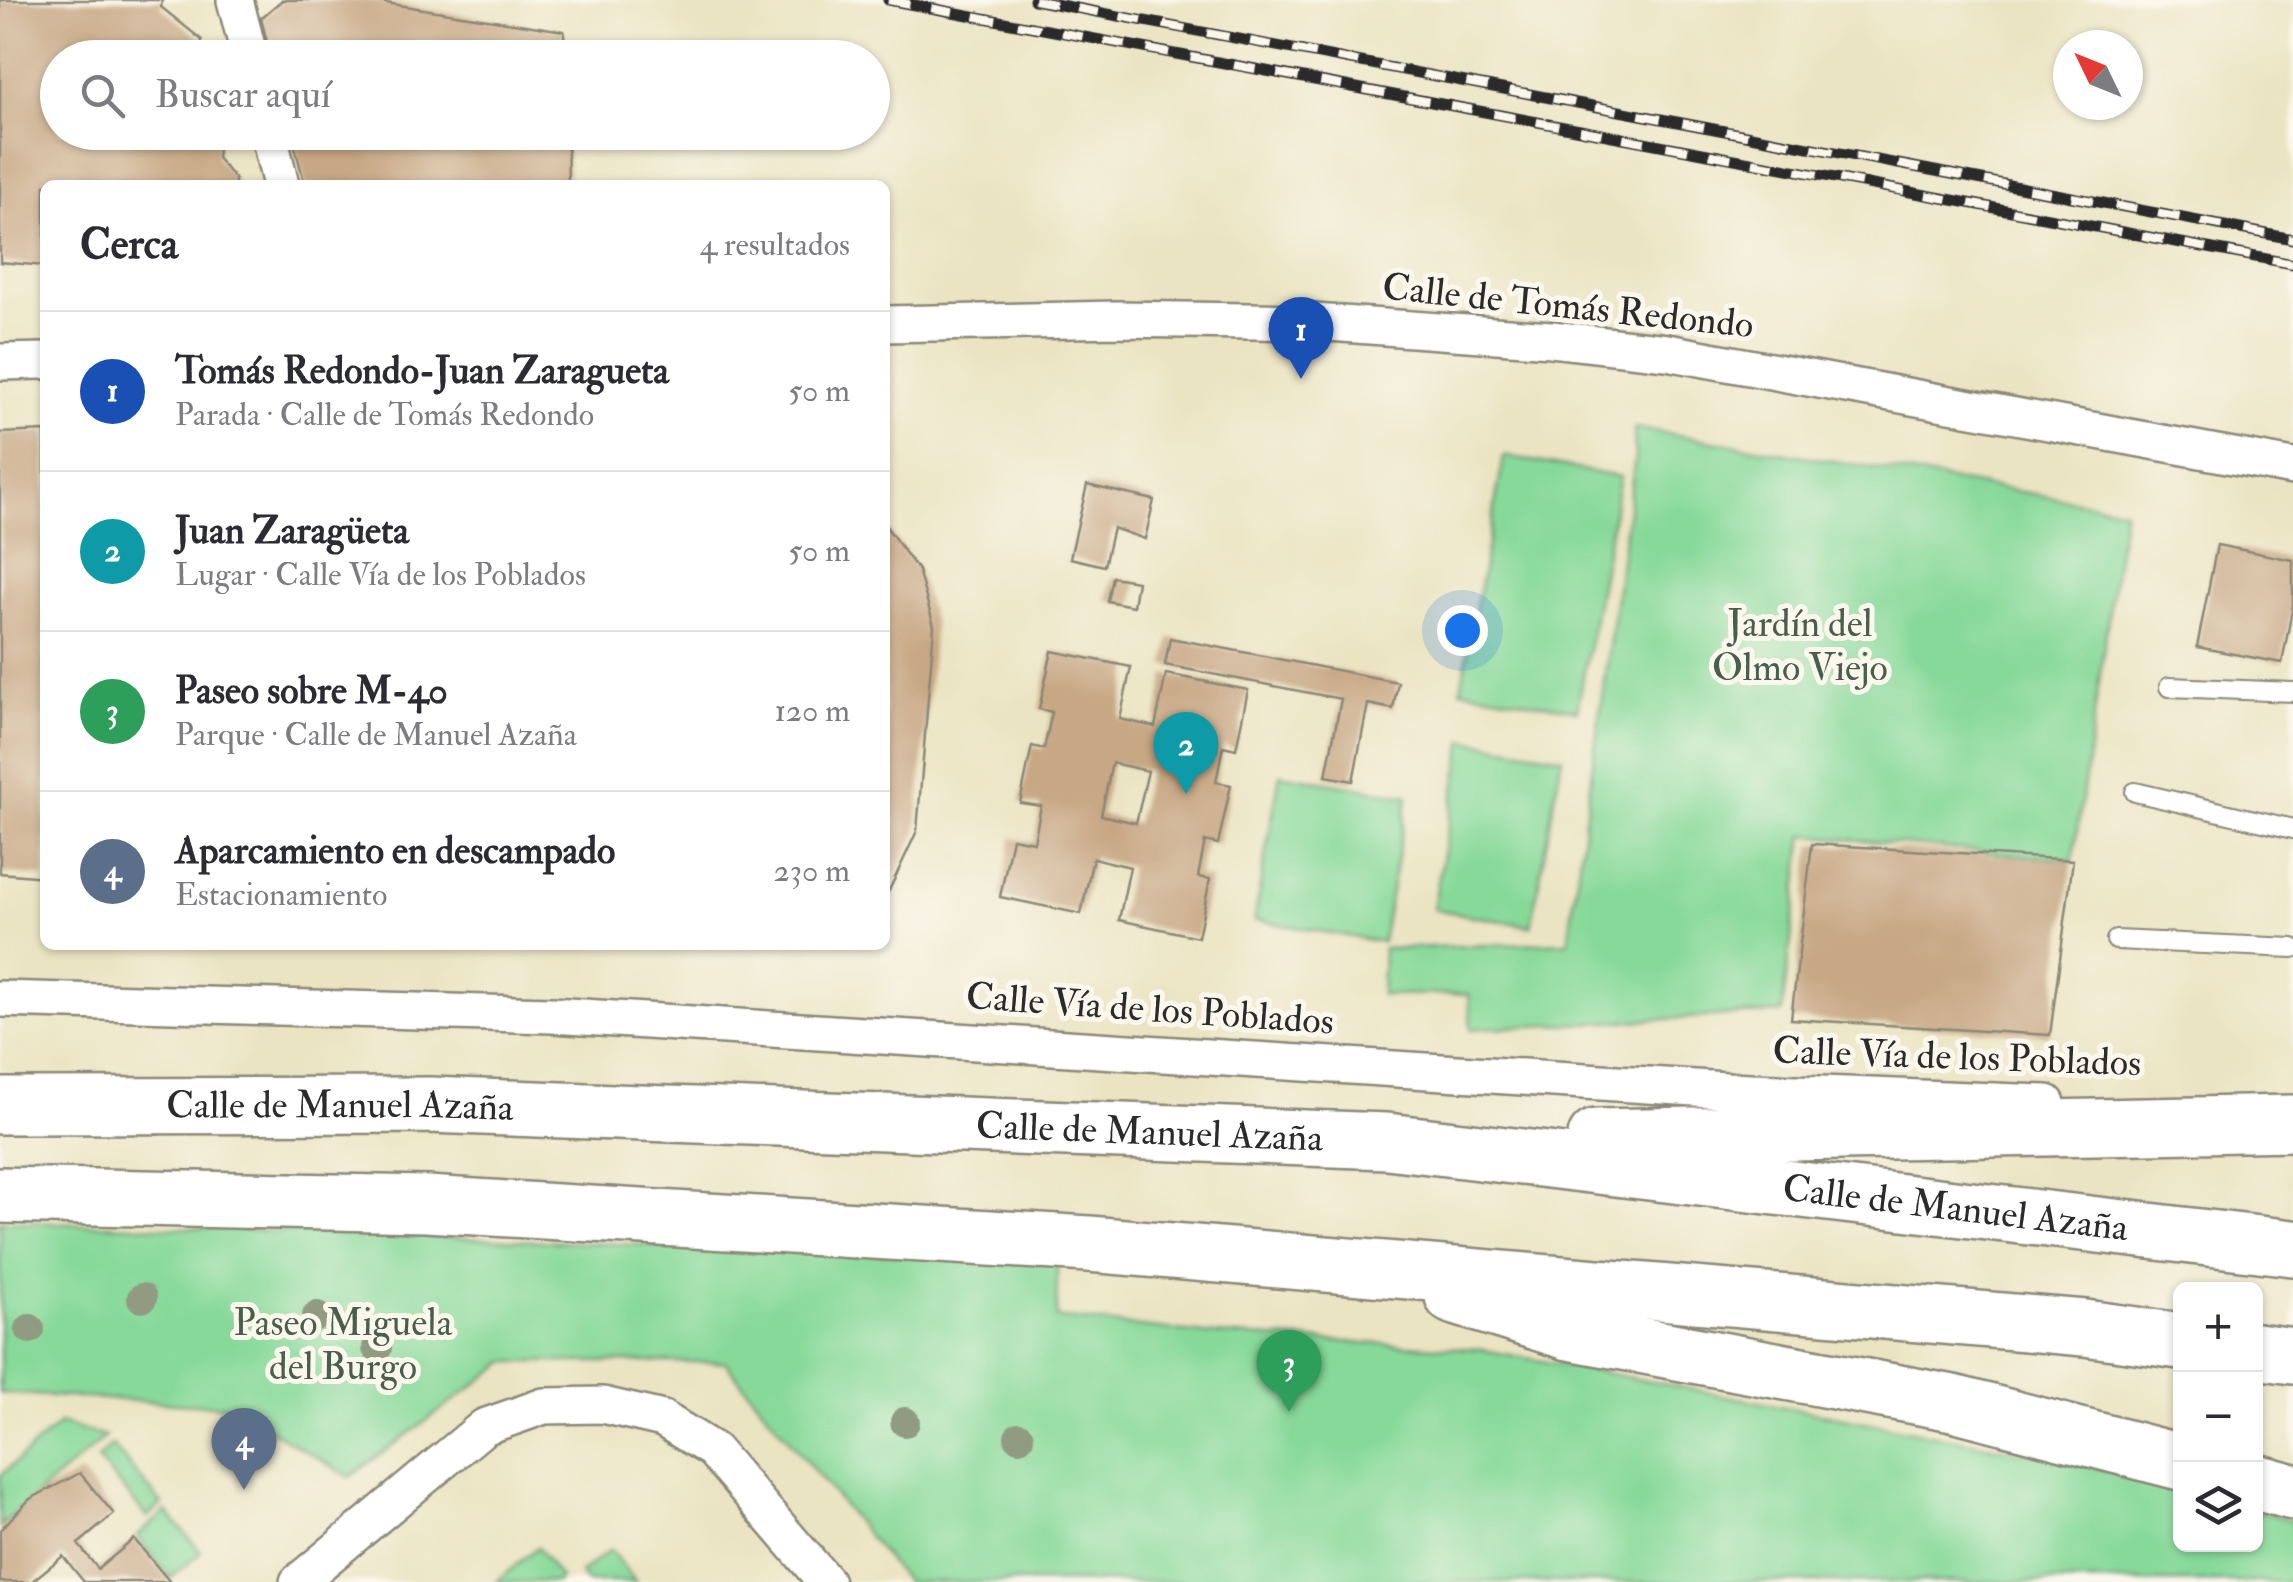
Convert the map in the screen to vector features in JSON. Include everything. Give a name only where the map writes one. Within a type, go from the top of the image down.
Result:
[{"type":"highway","name":"Calle de Manuel Azaña","points":[[0,1106],[430,1105],[1387,1140],[2293,1248]]},
{"type":"highway","points":[[1387,1140],[2293,1124]]},
{"type":"highway","points":[[0,1194],[427,1204],[1089,1244],[2085,1328],[2173,1340]]},
{"type":"highway","points":[[1350,1264],[1569,1332],[1953,1403],[2173,1460]]},
{"type":"highway","points":[[2263,1352],[2293,1356]]},
{"type":"highway","points":[[2263,1484],[2293,1492]]},
{"type":"street","points":[[236,0],[246,40]]},
{"type":"street","points":[[272,150],[280,180]]},
{"type":"street","name":"Calle de Tomás Redondo","points":[[890,324],[1116,319],[1294,322],[1551,338],[1667,352],[2293,467]]},
{"type":"street","points":[[0,362],[40,360]]},
{"type":"street","name":"Calle Vía de los Poblados","points":[[0,999],[552,1014],[1726,1090],[2293,1113]]},
{"type":"street","points":[[298,1582],[484,1428],[544,1406],[603,1405],[664,1419],[713,1450],[826,1582]]},
{"type":"lane","points":[[2169,687],[2293,692]]},
{"type":"lane","points":[[2135,792],[2293,829]]},
{"type":"lane","points":[[2116,940],[2293,948]]},
{"type":"green space","name":"Jardín del Olmo Viejo","points":[[1634,428],[2124,509],[2073,860],[1804,835],[1782,1013],[1471,1029],[1469,994],[1381,995],[1383,949],[1568,942],[1635,458]]},
{"type":"green space","points":[[1504,456],[1620,477],[1577,710],[1461,689]]},
{"type":"green space","points":[[1464,740],[1562,757],[1531,926],[1433,909]]},
{"type":"green space","points":[[1280,774],[1408,796],[1382,942],[1254,920]]},
{"type":"green space","name":"Paseo Miguela del Burgo","points":[[0,1221],[1057,1260],[1057,1318],[1214,1335],[1479,1349],[2077,1462],[2173,1488],[2173,1552],[2263,1552],[2263,1512],[2293,1520],[2293,1582],[906,1582],[725,1362],[506,1362],[350,1477],[229,1406],[0,1393]]},
{"type":"green space","points":[[60,1423],[105,1437],[0,1526],[0,1476]]},
{"type":"green space","points":[[112,1445],[162,1504],[147,1517],[97,1459]]},
{"type":"green space","points":[[166,1511],[201,1552],[171,1578],[137,1537]]},
{"type":"green space","points":[[537,1547],[560,1578],[557,1582],[496,1582]]},
{"type":"green space","points":[[610,1550],[636,1582],[587,1582],[580,1573]]},
{"type":"building","points":[[0,0],[162,0],[161,7],[202,40],[40,40],[40,150],[218,150],[217,158],[235,180],[40,180],[40,266],[0,262]]},
{"type":"building","points":[[282,0],[366,0],[564,31],[564,40],[266,40],[261,18]]},
{"type":"building","points":[[296,150],[567,150],[568,180],[304,180]]},
{"type":"building","points":[[40,431],[40,877],[0,873],[0,433]]},
{"type":"building","points":[[1087,485],[1154,500],[1145,539],[1113,528],[1104,566],[1070,558]]},
{"type":"building","points":[[890,532],[918,570],[934,626],[917,831],[890,888]]},
{"type":"building","points":[[2217,545],[2293,560],[2293,605],[2282,663],[2197,647]]},
{"type":"building","points":[[1112,577],[1137,581],[1133,606],[1107,601]]},
{"type":"building","points":[[1170,638],[1398,682],[1393,709],[1368,704],[1353,781],[1326,776],[1341,699],[1165,665]]},
{"type":"building","points":[[1052,651],[1131,667],[1120,719],[1155,727],[1166,674],[1248,690],[1236,749],[1223,746],[1216,782],[1231,785],[1218,844],[1205,841],[1198,877],[1210,879],[1198,937],[1119,920],[1130,867],[1093,858],[1081,914],[1000,897],[1012,838],[1034,842],[1041,806],[1020,803],[1032,746],[1044,749],[1052,712],[1039,709]],"holes":[[[1112,763],[1148,771],[1136,823],[1101,815]]]},
{"type":"building","points":[[1812,844],[2073,860],[2050,1035],[1791,1019]]},
{"type":"building","points":[[80,1473],[114,1514],[78,1544],[98,1569],[134,1539],[170,1582],[84,1582],[63,1556],[31,1582],[0,1582],[0,1530],[30,1499]]},
{"type":"railway","points":[[888,0],[2293,264]]},
{"type":"railway","points":[[1034,0],[2293,239]]},
{"type":"place","name":"Tomás Redondo-Juan Zaragueta","points":[[1301,379]]},
{"type":"place","name":"Juan Zaragüeta","points":[[1186,794]]},
{"type":"place","name":"Paseo sobre M-40","points":[[1289,1412]]},
{"type":"place","name":"Aparcamiento en descampado","points":[[244,1490]]}]
